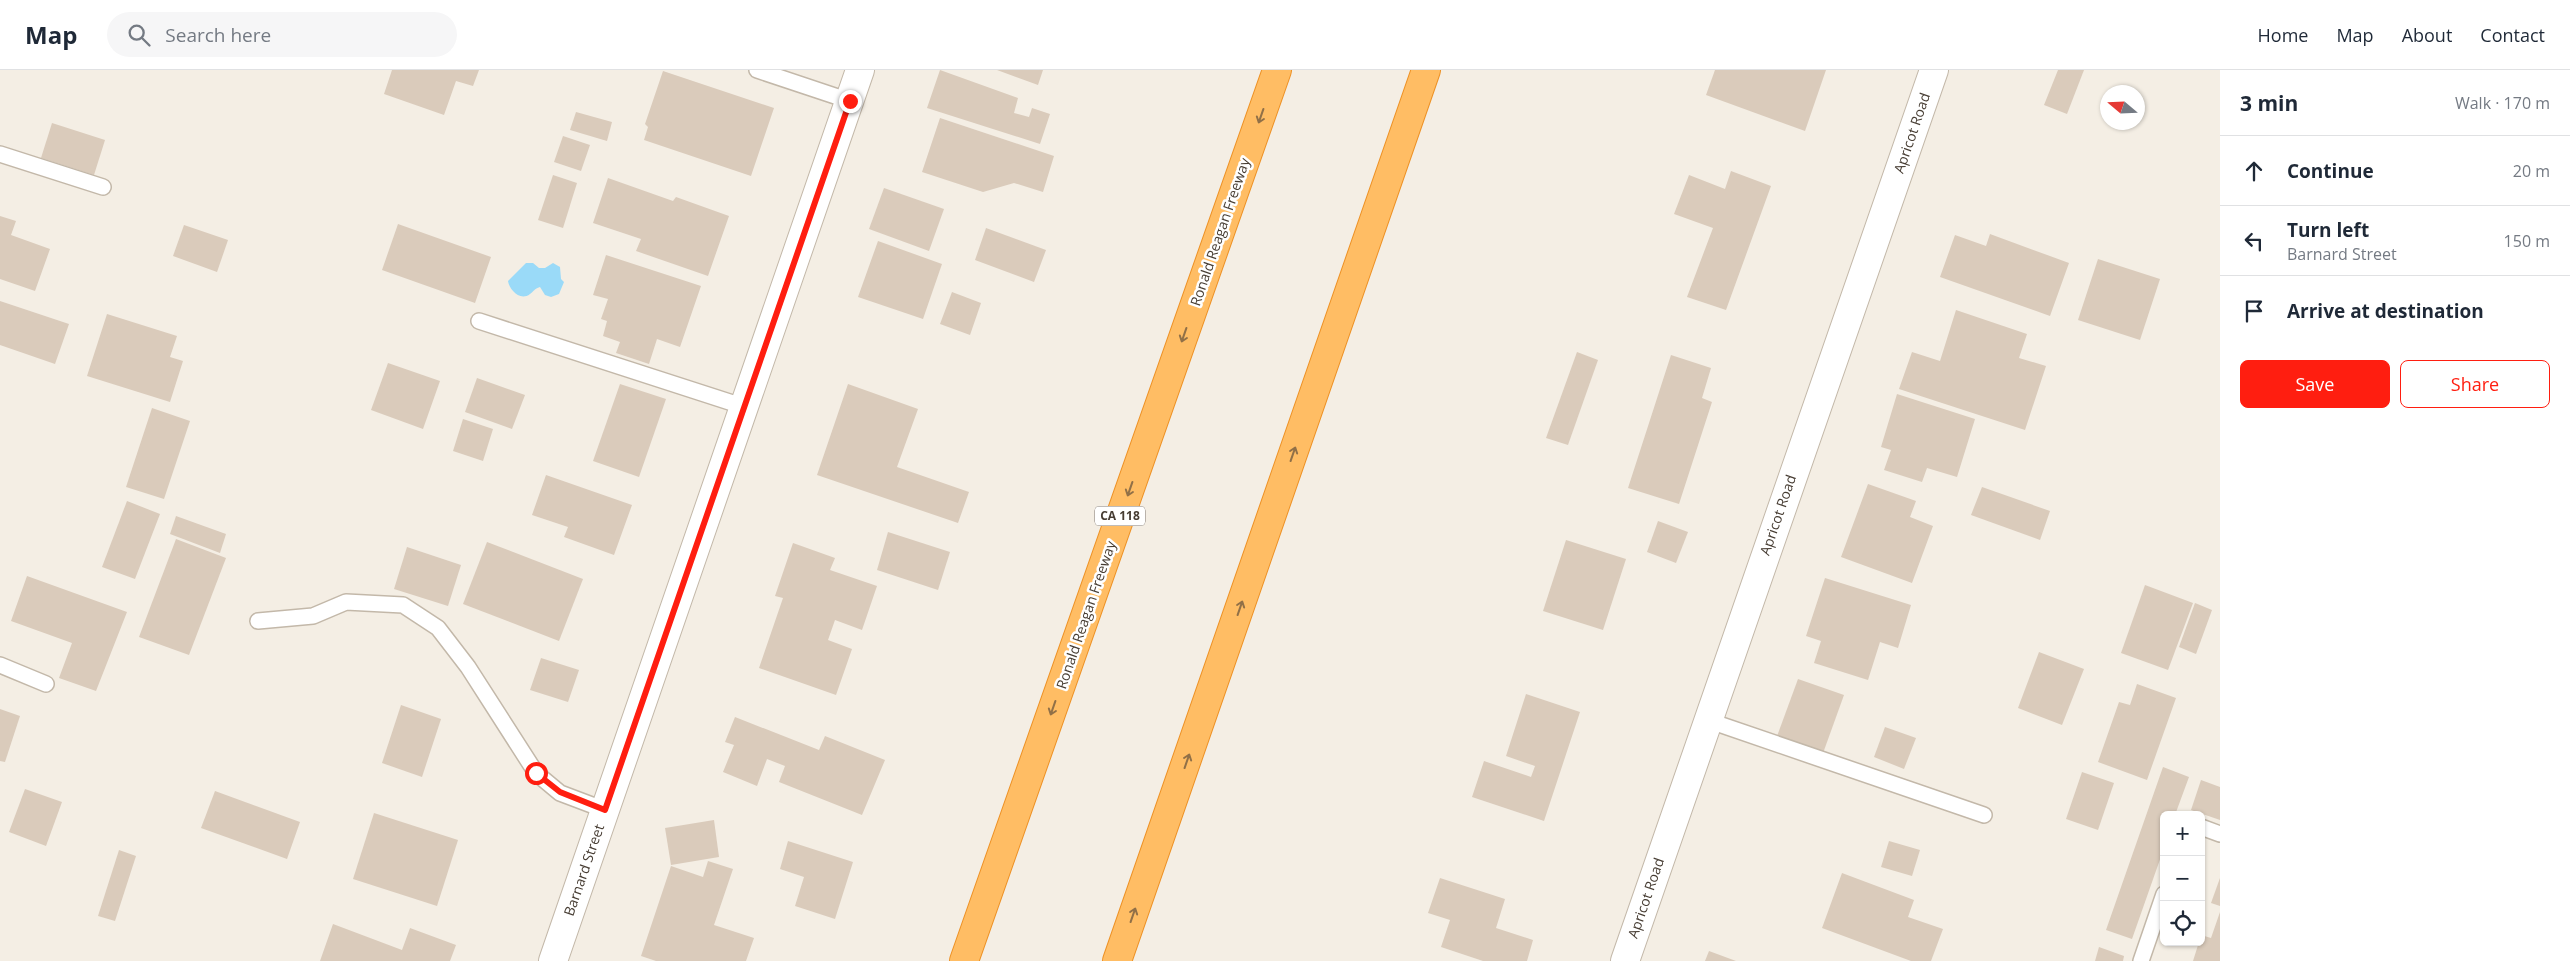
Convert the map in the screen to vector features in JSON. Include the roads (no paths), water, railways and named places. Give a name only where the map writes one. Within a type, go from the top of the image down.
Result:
[{"type":"highway","name":"Ronald Reagan Freeway","points":[[964,961],[1277,70]]},
{"type":"highway","points":[[1117,961],[1426,70]]},
{"type":"street","name":"Barnard Street","points":[[553,961],[860,70]]},
{"type":"street","name":"Apricot Road","points":[[1625,961],[1934,70]]},
{"type":"lane","points":[[757,70],[850,101]]},
{"type":"lane","points":[[0,154],[103,187]]},
{"type":"lane","points":[[479,322],[745,407]]},
{"type":"lane","points":[[258,621],[313,616],[346,602],[404,605],[438,628],[468,667],[536,773],[560,792],[605,810]]},
{"type":"lane","points":[[0,665],[46,684]]},
{"type":"lane","points":[[1707,720],[1984,816]]},
{"type":"lane","points":[[2205,829],[2220,834]]},
{"type":"lane","points":[[2141,961],[2162,901]]},
{"type":"water","points":[[526,263],[533,263],[539,268],[545,268],[553,263],[560,267],[561,279],[564,282],[559,294],[551,297],[545,295],[540,287],[526,296],[519,296],[510,288],[508,281]]}]
